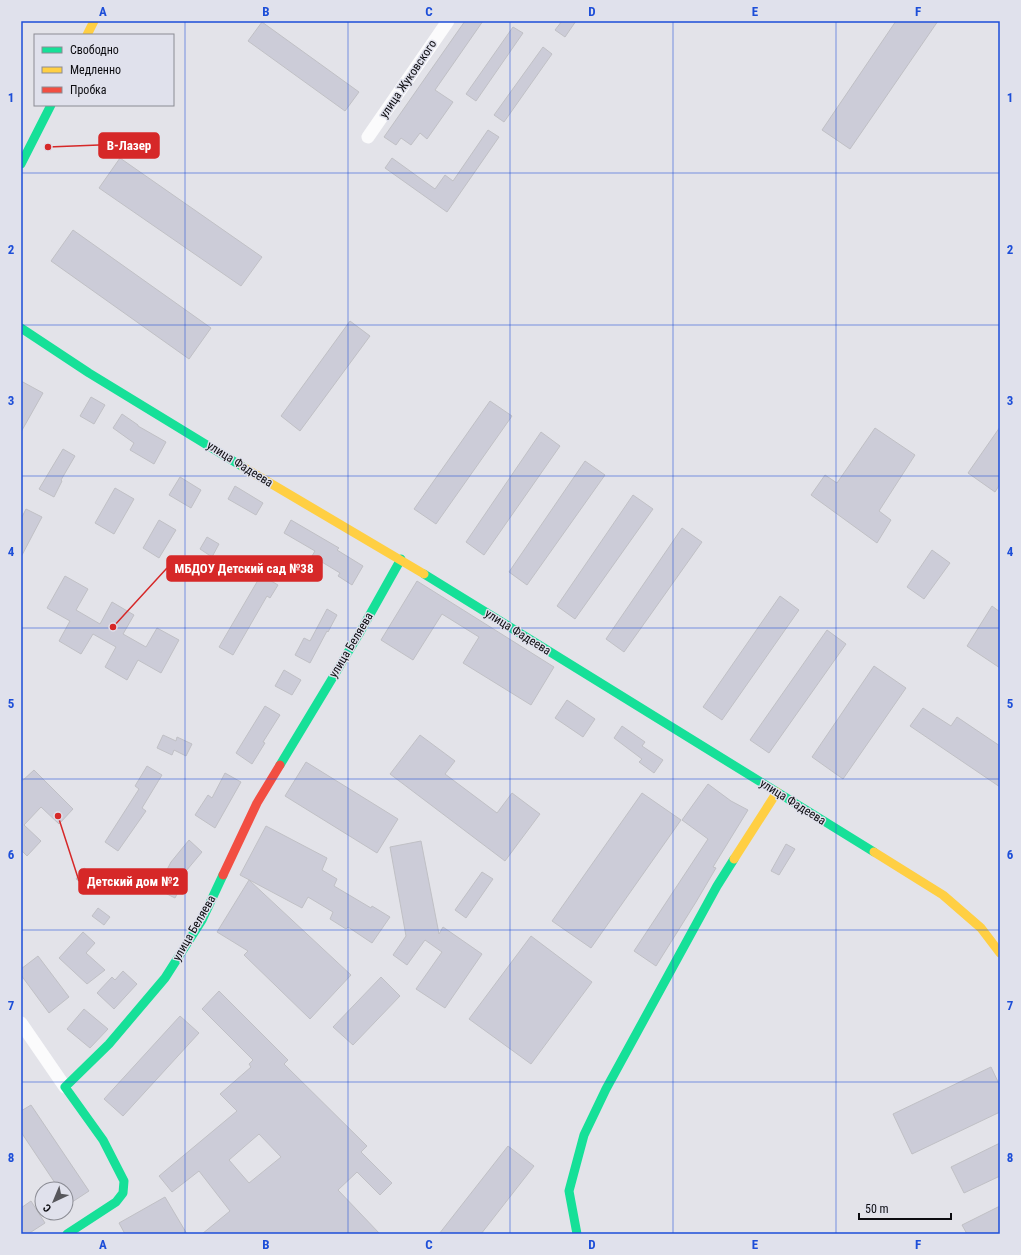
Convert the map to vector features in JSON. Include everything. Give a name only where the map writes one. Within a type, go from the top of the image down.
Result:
[{"type":"main road","points":[[88,34],[94,21]]},
{"type":"main road","points":[[21,164],[50,106]]},
{"type":"main road","name":"улица Фадеева","points":[[21,328],[89,373],[294,498],[401,559],[628,701],[944,895],[981,928],[1000,953]]},
{"type":"main road","name":"улица Беляева","points":[[65,1087],[109,1044],[165,978],[194,933],[202,920],[257,803],[359,634],[401,559]]},
{"type":"main road","points":[[576,1234],[569,1191],[584,1135],[606,1089],[717,886],[777,792]]},
{"type":"main road","points":[[65,1087],[103,1140],[124,1181],[123,1193],[116,1202],[67,1234]]},
{"type":"street","name":"улица Жуковского","points":[[368,137],[448,21]]},
{"type":"street","points":[[21,1023],[65,1087]]},
{"type":"building","points":[[465,21],[483,21],[435,90],[453,102],[427,139],[420,133],[411,145],[401,138],[396,145],[384,137]]},
{"type":"building","points":[[562,21],[576,21],[565,37],[555,30]]},
{"type":"building","points":[[896,21],[938,21],[850,149],[822,130]]},
{"type":"building","points":[[262,22],[359,92],[345,111],[248,41]]},
{"type":"building","points":[[513,27],[523,33],[476,101],[466,94]]},
{"type":"building","points":[[543,47],[552,54],[504,122],[494,115]]},
{"type":"building","points":[[488,130],[499,137],[447,212],[385,168],[392,158],[435,189],[445,175],[453,181]]},
{"type":"building","points":[[120,158],[262,257],[241,286],[99,188]]},
{"type":"building","points":[[73,230],[211,328],[189,359],[51,261]]},
{"type":"building","points":[[350,321],[370,336],[300,431],[281,416]]},
{"type":"building","points":[[21,381],[43,393],[21,432]]},
{"type":"building","points":[[91,397],[105,405],[94,424],[80,416]]},
{"type":"building","points":[[490,401],[512,416],[436,524],[414,509]]},
{"type":"building","points":[[122,414],[138,426],[166,442],[154,464],[130,450],[134,443],[113,428]]},
{"type":"building","points":[[1000,427],[1000,484],[995,492],[968,473]]},
{"type":"building","points":[[875,428],[915,455],[879,511],[891,520],[877,543],[811,495],[825,475],[837,483]]},
{"type":"building","points":[[541,432],[560,446],[484,555],[466,542]]},
{"type":"building","points":[[63,449],[75,456],[61,480],[62,481],[54,497],[39,489]]},
{"type":"building","points":[[585,461],[605,475],[527,585],[509,572]]},
{"type":"building","points":[[180,477],[201,490],[191,508],[169,495]]},
{"type":"building","points":[[235,486],[263,503],[256,515],[228,499]]},
{"type":"building","points":[[115,488],[134,499],[114,534],[95,523]]},
{"type":"building","points":[[633,495],[653,509],[575,619],[557,606]]},
{"type":"building","points":[[26,509],[42,517],[21,557],[21,519]]},
{"type":"building","points":[[159,520],[176,530],[159,558],[143,548]]},
{"type":"building","points":[[291,520],[339,548],[337,550],[363,566],[352,585],[338,576],[340,573],[312,556],[315,551],[284,533]]},
{"type":"building","points":[[682,528],[702,542],[624,652],[606,639]]},
{"type":"building","points":[[207,537],[219,544],[212,557],[200,549]]},
{"type":"building","points":[[932,550],[950,563],[924,599],[907,587]]},
{"type":"building","points":[[261,575],[278,585],[270,598],[267,596],[233,655],[219,647]]},
{"type":"building","points":[[65,576],[88,589],[76,610],[100,624],[112,602],[134,615],[123,634],[146,647],[157,628],[179,640],[161,673],[138,660],[127,680],[105,667],[116,647],[93,634],[81,654],[59,641],[70,621],[47,608]]},
{"type":"building","points":[[417,581],[554,667],[531,705],[463,663],[479,637],[442,614],[413,660],[381,640]]},
{"type":"building","points":[[780,596],[799,610],[722,720],[703,707]]},
{"type":"building","points":[[992,606],[1000,612],[1000,668],[967,646]]},
{"type":"building","points":[[327,609],[337,615],[310,663],[295,655],[304,638],[310,641]]},
{"type":"building","points":[[827,630],[846,644],[769,753],[750,740]]},
{"type":"building","points":[[874,666],[906,688],[843,779],[812,757]]},
{"type":"building","points":[[284,670],[301,680],[292,695],[275,686]]},
{"type":"building","points":[[567,700],[595,719],[583,737],[555,718]]},
{"type":"building","points":[[265,706],[280,715],[263,742],[265,743],[252,764],[236,753]]},
{"type":"building","points":[[923,708],[951,726],[957,717],[1000,746],[1000,787],[910,726]]},
{"type":"building","points":[[622,726],[645,742],[642,746],[663,760],[654,773],[639,762],[642,759],[614,738]]},
{"type":"building","points":[[163,735],[176,741],[177,737],[192,744],[186,756],[174,750],[172,755],[157,748]]},
{"type":"building","points":[[420,735],[455,761],[445,774],[497,813],[512,793],[540,814],[505,861],[390,774]]},
{"type":"building","points":[[306,762],[398,819],[377,853],[285,796]]},
{"type":"building","points":[[147,766],[162,775],[142,808],[146,811],[118,851],[105,842],[139,789],[135,786]]},
{"type":"building","points":[[34,770],[73,809],[59,824],[41,807],[24,825],[41,841],[27,856],[21,850],[21,782]]},
{"type":"building","points":[[225,773],[241,782],[215,828],[195,815],[208,795],[212,798]]},
{"type":"building","points":[[708,784],[731,801],[748,810],[713,867],[716,868],[696,902],[656,966],[634,951],[708,839],[682,820]]},
{"type":"building","points":[[642,793],[681,820],[591,948],[552,921]]},
{"type":"building","points":[[266,826],[327,858],[322,870],[337,879],[334,886],[371,908],[372,906],[390,917],[372,943],[348,927],[346,929],[330,919],[333,912],[308,897],[302,908],[240,875]]},
{"type":"building","points":[[189,840],[202,852],[181,877],[185,879],[175,898],[157,889],[171,862]]},
{"type":"building","points":[[421,841],[439,934],[443,927],[482,954],[445,1008],[416,989],[442,952],[425,940],[407,965],[393,955],[406,936],[390,847]]},
{"type":"building","points":[[786,844],[795,849],[779,875],[771,871]]},
{"type":"building","points":[[84,868],[98,877],[90,889],[76,879]]},
{"type":"building","points":[[482,872],[493,879],[466,918],[455,910]]},
{"type":"building","points":[[249,880],[351,975],[310,1019],[244,955],[248,951],[217,932]]},
{"type":"building","points":[[98,908],[110,917],[104,925],[92,916]]},
{"type":"building","points":[[83,932],[95,943],[86,953],[105,970],[87,984],[59,958]]},
{"type":"building","points":[[531,936],[592,982],[531,1064],[469,1019]]},
{"type":"building","points":[[38,956],[69,997],[49,1013],[21,975],[21,969]]},
{"type":"building","points":[[123,971],[137,984],[114,1009],[97,993],[112,977],[115,980]]},
{"type":"building","points":[[381,977],[400,996],[353,1045],[333,1027]]},
{"type":"building","points":[[219,991],[288,1060],[284,1064],[367,1146],[361,1152],[392,1183],[380,1195],[357,1172],[338,1190],[380,1234],[202,1234],[230,1211],[199,1171],[172,1192],[159,1176],[237,1111],[220,1094],[251,1067],[249,1064],[253,1060],[202,1009]],"holes":[[[259,1134],[281,1157],[249,1183],[229,1160]]]},
{"type":"building","points":[[84,1009],[108,1029],[90,1048],[67,1029]]},
{"type":"building","points":[[180,1016],[199,1033],[123,1116],[104,1099]]},
{"type":"building","points":[[991,1067],[1000,1086],[1000,1112],[912,1154],[893,1114]]},
{"type":"building","points":[[31,1105],[89,1191],[74,1201],[74,1181],[54,1181],[21,1132],[21,1111]]},
{"type":"building","points":[[1000,1143],[1000,1176],[964,1193],[951,1167]]},
{"type":"building","points":[[508,1146],[534,1166],[481,1234],[439,1234]]},
{"type":"building","points":[[165,1197],[187,1234],[125,1234],[119,1223]]},
{"type":"building","points":[[31,1201],[34,1206],[34,1221],[44,1221],[45,1223],[28,1234],[21,1234],[21,1208]]},
{"type":"building","points":[[1000,1206],[1000,1234],[967,1234],[962,1225]]},
{"type":"traffic: fast","points":[[21,164],[50,106]]},
{"type":"traffic: fast","points":[[21,328],[89,373],[243,467]]},
{"type":"traffic: fast","points":[[280,765],[359,634],[401,559]]},
{"type":"traffic: fast","points":[[424,574],[874,852]]},
{"type":"traffic: fast","points":[[577,1234],[569,1191],[584,1135],[606,1089],[717,886],[734,859]]},
{"type":"traffic: fast","points":[[67,1234],[116,1202],[123,1193],[124,1181],[103,1140],[65,1087],[109,1044],[165,978],[202,920],[223,875]]},
{"type":"traffic: slow","points":[[88,34],[94,21]]},
{"type":"traffic: slow","points":[[243,467],[424,574]]},
{"type":"traffic: slow","points":[[734,859],[777,792]]},
{"type":"traffic: slow","points":[[874,852],[943,895],[981,928],[1000,953]]},
{"type":"traffic: jam","points":[[223,875],[257,803],[280,765]]},
{"type":"place","name":"В-Лазер","points":[[48,147]]},
{"type":"place","name":"МБДОУ Детский сад №38","points":[[113,627]]},
{"type":"place","name":"Детский дом №2","points":[[58,816]]}]
